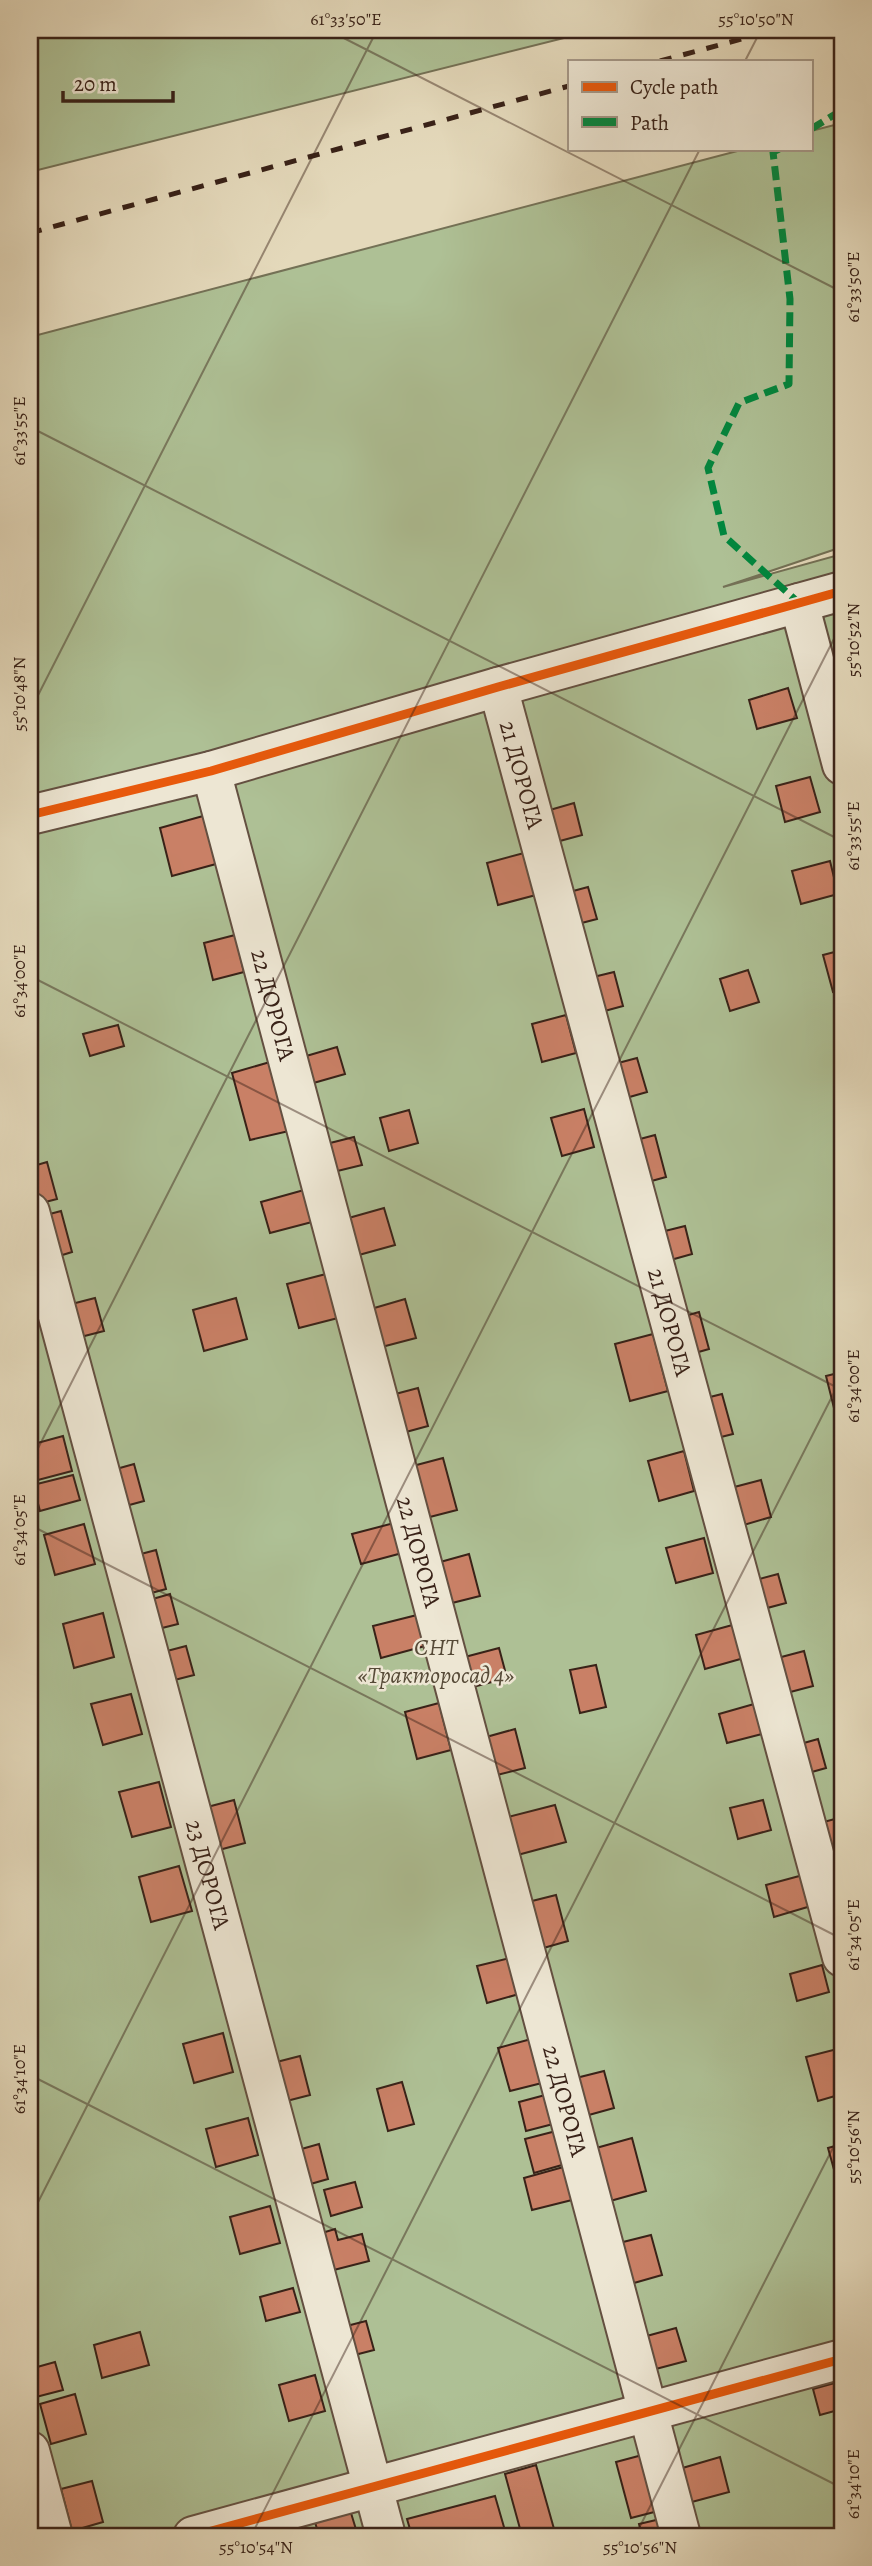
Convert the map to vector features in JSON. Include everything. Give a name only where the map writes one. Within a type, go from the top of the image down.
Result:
[{"type":"street","points":[[30,815],[211,771],[842,591]]},
{"type":"street","points":[[799,603],[842,765]]},
{"type":"street","name":"21 ДОРОГА","points":[[498,687],[842,1957]]},
{"type":"street","name":"22 ДОРОГА","points":[[211,771],[681,2536]]},
{"type":"street","name":"23 ДОРОГА","points":[[30,1212],[386,2536]]},
{"type":"street","points":[[193,2536],[842,2359]]},
{"type":"street","points":[[30,2451],[53,2536]]},
{"type":"green space","points":[[30,30],[596,30],[30,172]]},
{"type":"green space","name":"СНТ «Тракторосад 4»","points":[[842,123],[842,547],[723,587],[842,554],[842,2536],[30,2536],[30,337],[741,150],[812,150],[812,131]]},
{"type":"building","points":[[788,688],[797,718],[757,729],[749,700]]},
{"type":"building","points":[[810,777],[820,812],[785,822],[776,786]]},
{"type":"building","points":[[574,803],[582,835],[545,845],[536,814]]},
{"type":"building","points":[[203,816],[216,864],[172,876],[160,828]]},
{"type":"building","points":[[524,853],[536,895],[498,905],[487,863]]},
{"type":"building","points":[[830,861],[838,894],[801,904],[792,871]]},
{"type":"building","points":[[588,887],[597,919],[570,926],[562,894]]},
{"type":"building","points":[[235,935],[244,972],[213,980],[204,943]]},
{"type":"building","points":[[842,950],[842,989],[833,992],[823,955]]},
{"type":"building","points":[[748,970],[759,1002],[730,1011],[720,979]]},
{"type":"building","points":[[614,972],[623,1006],[590,1015],[581,980]]},
{"type":"building","points":[[566,1015],[576,1053],[542,1062],[532,1024]]},
{"type":"building","points":[[118,1025],[124,1046],[90,1056],[83,1034]]},
{"type":"building","points":[[337,1047],[345,1074],[303,1086],[296,1059]]},
{"type":"building","points":[[637,1058],[647,1092],[612,1102],[603,1067]]},
{"type":"building","points":[[270,1062],[289,1131],[250,1140],[232,1073]]},
{"type":"building","points":[[584,1109],[594,1147],[562,1156],[551,1118]]},
{"type":"building","points":[[409,1110],[418,1143],[389,1151],[380,1118]]},
{"type":"building","points":[[655,1135],[666,1177],[637,1185],[625,1143]]},
{"type":"building","points":[[354,1137],[362,1165],[325,1174],[318,1146]]},
{"type":"building","points":[[47,1162],[57,1199],[30,1206],[30,1167]]},
{"type":"building","points":[[304,1190],[312,1222],[270,1233],[261,1202]]},
{"type":"building","points":[[384,1208],[395,1245],[348,1258],[338,1221]]},
{"type":"building","points":[[61,1211],[72,1252],[43,1261],[31,1219]]},
{"type":"building","points":[[685,1226],[692,1254],[660,1263],[653,1234]]},
{"type":"building","points":[[326,1274],[338,1318],[299,1328],[287,1284]]},
{"type":"building","points":[[95,1298],[104,1331],[65,1341],[56,1308]]},
{"type":"building","points":[[236,1298],[247,1339],[204,1351],[193,1310]]},
{"type":"building","points":[[405,1299],[416,1338],[374,1349],[364,1311]]},
{"type":"building","points":[[699,1312],[709,1349],[681,1357],[671,1320]]},
{"type":"building","points":[[653,1334],[668,1391],[630,1401],[615,1344]]},
{"type":"building","points":[[842,1372],[842,1406],[834,1408],[826,1376]]},
{"type":"building","points":[[418,1388],[428,1426],[395,1435],[384,1397]]},
{"type":"building","points":[[722,1394],[733,1434],[705,1441],[694,1401]]},
{"type":"building","points":[[63,1436],[72,1471],[38,1480],[30,1445]]},
{"type":"building","points":[[684,1451],[694,1491],[659,1501],[648,1461]]},
{"type":"building","points":[[443,1458],[457,1510],[422,1519],[409,1467]]},
{"type":"building","points":[[134,1464],[144,1501],[111,1510],[102,1473]]},
{"type":"building","points":[[73,1475],[80,1500],[40,1511],[33,1485]]},
{"type":"building","points":[[761,1480],[771,1517],[730,1529],[719,1491]]},
{"type":"building","points":[[398,1522],[406,1552],[361,1564],[352,1534]]},
{"type":"building","points":[[84,1524],[95,1564],[55,1575],[44,1535]]},
{"type":"building","points":[[704,1538],[713,1573],[676,1583],[666,1548]]},
{"type":"building","points":[[156,1550],[166,1589],[133,1598],[122,1559]]},
{"type":"building","points":[[469,1554],[480,1596],[444,1605],[433,1564]]},
{"type":"building","points":[[778,1574],[786,1603],[756,1611],[748,1582]]},
{"type":"building","points":[[170,1594],[178,1624],[150,1631],[142,1602]]},
{"type":"building","points":[[103,1613],[114,1657],[74,1668],[63,1624]]},
{"type":"building","points":[[417,1615],[425,1646],[381,1658],[373,1626]]},
{"type":"building","points":[[736,1624],[744,1658],[705,1669],[696,1635]]},
{"type":"building","points":[[186,1646],[194,1675],[155,1685],[148,1656]]},
{"type":"building","points":[[499,1648],[507,1678],[469,1688],[461,1658]]},
{"type":"building","points":[[804,1651],[813,1686],[779,1695],[770,1660]]},
{"type":"building","points":[[596,1665],[606,1707],[580,1713],[570,1670]]},
{"type":"building","points":[[131,1694],[142,1734],[103,1745],[91,1704]]},
{"type":"building","points":[[439,1703],[451,1750],[417,1759],[405,1712]]},
{"type":"building","points":[[754,1704],[762,1734],[727,1743],[719,1714]]},
{"type":"building","points":[[515,1729],[525,1768],[489,1777],[479,1739]]},
{"type":"building","points":[[818,1739],[826,1768],[794,1777],[786,1748]]},
{"type":"building","points":[[159,1782],[171,1827],[132,1837],[119,1792]]},
{"type":"building","points":[[234,1800],[245,1843],[204,1854],[192,1811]]},
{"type":"building","points":[[763,1800],[771,1830],[738,1839],[730,1808]]},
{"type":"building","points":[[555,1805],[566,1842],[510,1857],[500,1819]]},
{"type":"building","points":[[842,1817],[842,1858],[819,1864],[809,1826]]},
{"type":"building","points":[[179,1866],[192,1911],[151,1922],[139,1877]]},
{"type":"building","points":[[803,1875],[811,1906],[774,1917],[766,1885]]},
{"type":"building","points":[[556,1895],[568,1941],[533,1951],[520,1904]]},
{"type":"building","points":[[510,1958],[519,1994],[487,2003],[477,1966]]},
{"type":"building","points":[[822,1965],[829,1992],[797,2001],[790,1974]]},
{"type":"building","points":[[223,2033],[233,2072],[194,2083],[183,2044]]},
{"type":"building","points":[[535,2038],[546,2082],[510,2091],[498,2048]]},
{"type":"building","points":[[841,2048],[842,2094],[818,2101],[806,2057]]},
{"type":"building","points":[[300,2056],[310,2095],[271,2105],[261,2066]]},
{"type":"building","points":[[604,2071],[614,2108],[578,2118],[568,2080]]},
{"type":"building","points":[[402,2082],[414,2124],[388,2131],[377,2089]]},
{"type":"building","points":[[549,2094],[557,2123],[526,2131],[519,2102]]},
{"type":"building","points":[[248,2118],[258,2155],[216,2167],[206,2129]]},
{"type":"building","points":[[560,2130],[569,2163],[534,2173],[525,2139]]},
{"type":"building","points":[[632,2138],[646,2191],[603,2203],[589,2150]]},
{"type":"building","points":[[319,2144],[328,2179],[293,2189],[284,2154]]},
{"type":"building","points":[[842,2144],[842,2183],[838,2184],[828,2148]]},
{"type":"building","points":[[30,2145],[36,2169],[30,2171]]},
{"type":"building","points":[[567,2166],[576,2199],[532,2210],[524,2178]]},
{"type":"building","points":[[355,2182],[362,2207],[331,2216],[324,2190]]},
{"type":"building","points":[[270,2206],[280,2243],[240,2254],[230,2217]]},
{"type":"building","points":[[335,2229],[338,2240],[362,2234],[369,2261],[322,2273],[312,2236]]},
{"type":"building","points":[[651,2235],[662,2275],[627,2285],[615,2244]]},
{"type":"building","points":[[293,2288],[300,2312],[266,2321],[260,2297]]},
{"type":"building","points":[[366,2321],[374,2350],[343,2358],[335,2329]]},
{"type":"building","points":[[676,2328],[686,2361],[652,2370],[643,2337]]},
{"type":"building","points":[[140,2332],[149,2365],[102,2378],[94,2345]]},
{"type":"building","points":[[55,2362],[63,2390],[36,2397],[30,2369]]},
{"type":"building","points":[[315,2375],[325,2411],[289,2421],[279,2385]]},
{"type":"building","points":[[842,2381],[842,2409],[820,2415],[813,2389]]},
{"type":"building","points":[[75,2394],[86,2434],[51,2444],[40,2404]]},
{"type":"building","points":[[646,2454],[662,2510],[631,2518],[616,2462]]},
{"type":"building","points":[[720,2457],[729,2492],[688,2503],[679,2469]]},
{"type":"building","points":[[536,2465],[556,2536],[522,2536],[505,2474]]},
{"type":"building","points":[[92,2481],[103,2522],[72,2531],[61,2489]]},
{"type":"building","points":[[495,2496],[506,2534],[412,2536],[407,2519]]},
{"type":"building","points":[[351,2513],[358,2536],[319,2536],[315,2522]]},
{"type":"building","points":[[669,2517],[674,2536],[642,2536],[639,2524]]},
{"type":"railway","points":[[664,60],[775,30]]},
{"type":"railway","points":[[30,233],[568,86]]},
{"type":"marked path","points":[[812,128],[842,110]]},
{"type":"marked path","points":[[777,150],[773,152],[790,299],[789,384],[739,403],[708,468],[724,536],[799,603]]},
{"type":"cycle path","points":[[30,815],[211,771],[842,591]]},
{"type":"cycle path","points":[[193,2536],[842,2359]]}]
